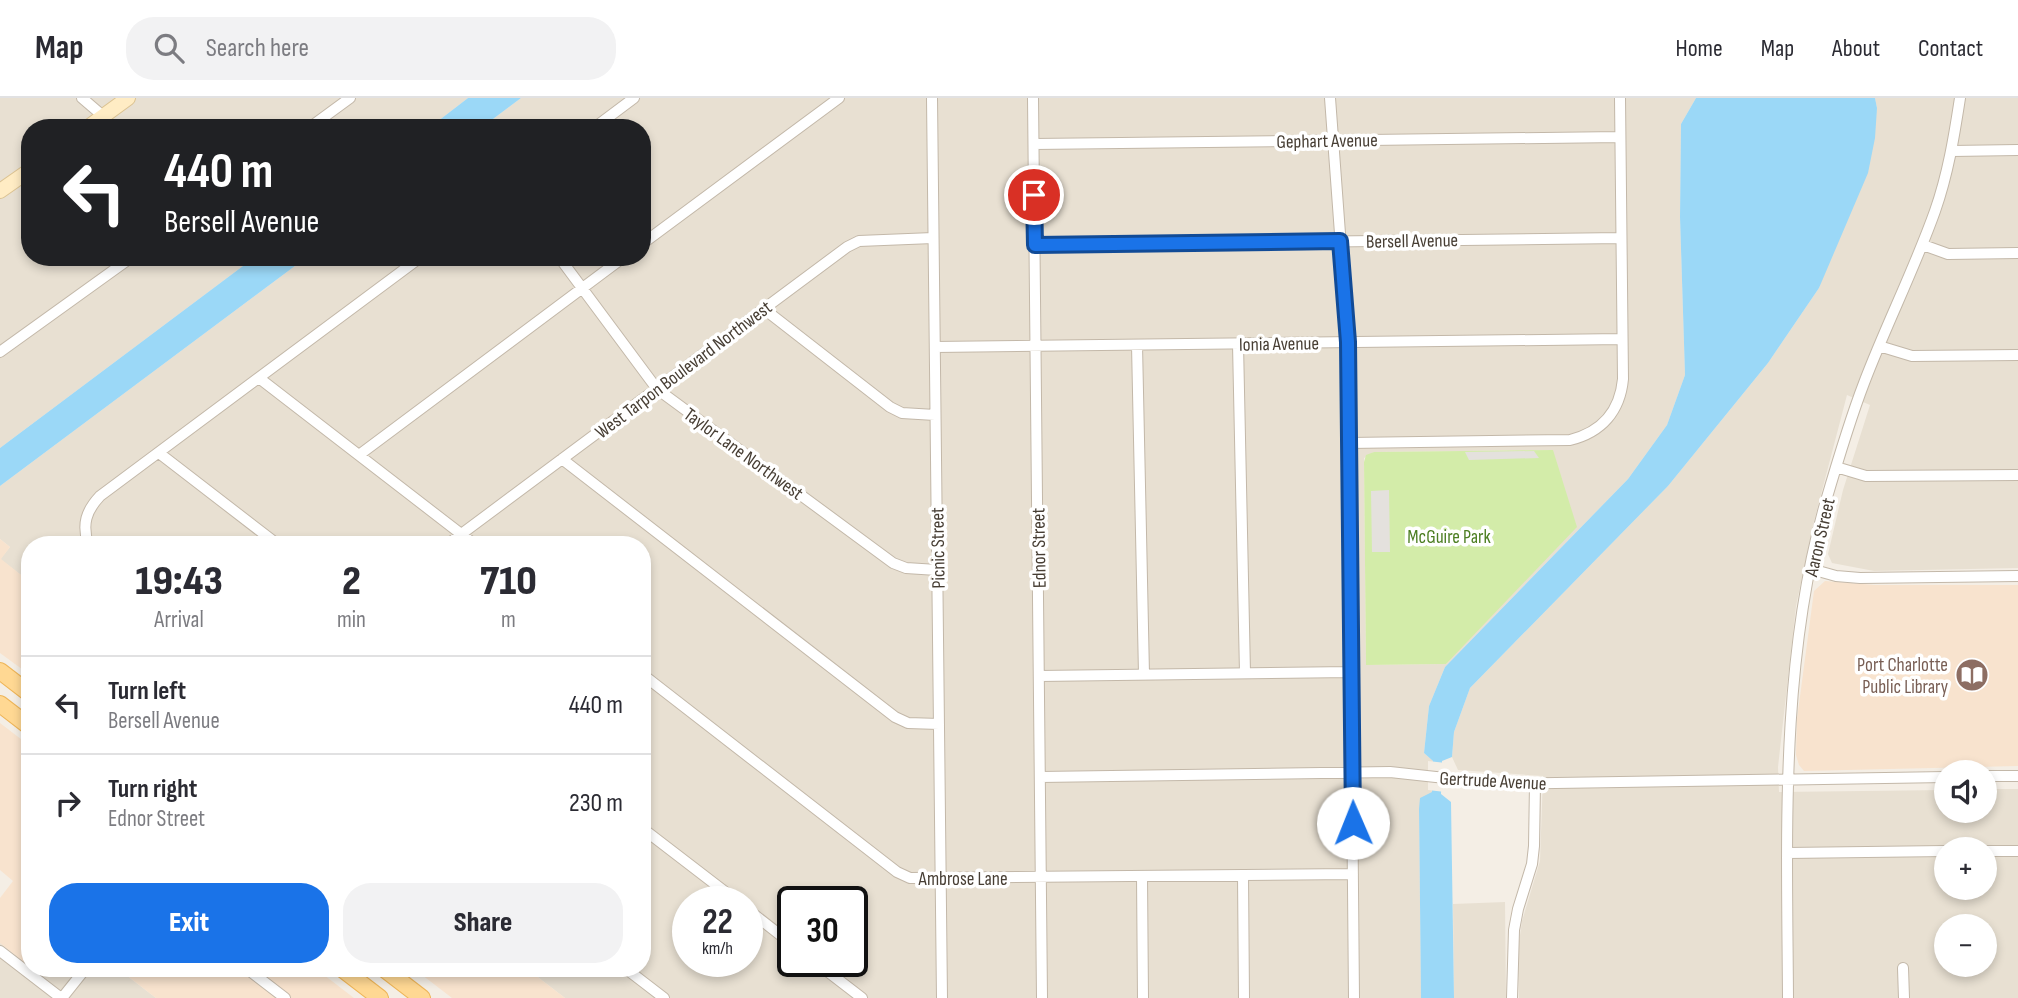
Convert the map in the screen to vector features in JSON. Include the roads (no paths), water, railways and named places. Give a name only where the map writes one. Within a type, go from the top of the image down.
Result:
[{"type":"main road","points":[[0,671],[21,687]]},
{"type":"main road","points":[[0,704],[21,720]]},
{"type":"main road","points":[[353,977],[380,998]]},
{"type":"main road","points":[[395,977],[422,998]]},
{"type":"street","points":[[82,98],[103,119]]},
{"type":"street","points":[[109,119],[128,98]]},
{"type":"street","points":[[321,119],[350,98]]},
{"type":"street","points":[[606,119],[634,98]]},
{"type":"street","points":[[651,237],[839,98]]},
{"type":"street","name":"Picnic Street","points":[[932,98],[942,998]]},
{"type":"street","name":"Ednor Street","points":[[1033,98],[1042,998]]},
{"type":"street","points":[[1330,98],[1348,342],[1354,998]]},
{"type":"street","points":[[1349,443],[1570,440],[1594,432],[1604,424],[1615,409],[1622,391],[1619,98]]},
{"type":"street","name":"Aaron Street","points":[[1788,998],[1787,780],[1793,685],[1811,569],[1824,507],[1860,395],[1923,245],[1952,151],[1959,98]]},
{"type":"street","name":"Gephart Avenue","points":[[1034,144],[1620,137]]},
{"type":"street","points":[[1952,151],[2018,150]]},
{"type":"street","points":[[1,189],[21,176]]},
{"type":"street","name":"West Tarpon Boulevard Northwest","points":[[458,536],[847,247],[859,241],[933,238]]},
{"type":"street","name":"Bersell Avenue","points":[[1035,245],[1621,238]]},
{"type":"street","points":[[1923,245],[1948,254],[2018,253]]},
{"type":"street","points":[[0,352],[119,266]]},
{"type":"street","points":[[86,536],[85,519],[100,496],[409,266]]},
{"type":"street","name":"Taylor Lane Northwest","points":[[566,266],[657,389],[893,562],[906,568],[937,569]]},
{"type":"street","points":[[359,454],[612,266]]},
{"type":"street","points":[[764,309],[890,407],[902,413],[935,415]]},
{"type":"street","name":"Ionia Avenue","points":[[935,347],[1622,339]]},
{"type":"street","points":[[1238,344],[1245,673]]},
{"type":"street","points":[[1137,345],[1144,674]]},
{"type":"street","points":[[1879,346],[1912,356],[2018,355]]},
{"type":"street","points":[[260,378],[464,536]]},
{"type":"street","points":[[159,453],[267,536]]},
{"type":"street","points":[[562,459],[895,717],[908,723],[939,724]]},
{"type":"street","points":[[1836,467],[1866,476],[2018,475]]},
{"type":"street","points":[[1811,569],[1836,576],[1860,578],[2018,576]]},
{"type":"street","points":[[1039,676],[1351,671]]},
{"type":"street","name":"Ambrose Lane","points":[[651,681],[897,872],[910,878],[1353,874]]},
{"type":"street","name":"Gertrude Avenue","points":[[1040,777],[1352,773],[1424,775],[1486,783],[1535,784],[1934,777]]},
{"type":"street","points":[[1997,776],[2018,776]]},
{"type":"street","points":[[1512,998],[1514,930],[1532,864],[1534,846],[1535,784]]},
{"type":"street","points":[[651,835],[717,886]]},
{"type":"street","points":[[1997,851],[2018,851]]},
{"type":"street","points":[[1787,853],[1934,852]]},
{"type":"street","points":[[1243,875],[1244,998]]},
{"type":"street","points":[[1142,877],[1143,998]]},
{"type":"street","points":[[763,921],[777,932]]},
{"type":"street","points":[[0,951],[21,967]]},
{"type":"street","points":[[1903,968],[1903,998]]},
{"type":"street","points":[[34,977],[62,998],[79,977]]},
{"type":"street","points":[[258,977],[285,998]]},
{"type":"street","points":[[637,977],[664,998]]},
{"type":"street","points":[[835,977],[862,998]]},
{"type":"water","points":[[468,98],[521,98],[493,119],[441,119]]},
{"type":"water","points":[[1696,98],[1875,98],[1875,138],[1868,173],[1819,288],[1768,363],[1668,486],[1470,688],[1454,732],[1452,757],[1442,761],[1441,794],[1451,802],[1454,998],[1421,998],[1419,809],[1420,798],[1432,792],[1433,761],[1424,753],[1429,706],[1445,667],[1628,479],[1667,425],[1685,375],[1680,217],[1681,124]]},
{"type":"water","points":[[243,266],[295,266],[0,486],[0,448]]},
{"type":"place","name":"Port Charlotte Public Library","points":[[1972,675]]},
{"type":"park label","name":"McGuire Park","points":[[1449,536]]}]
